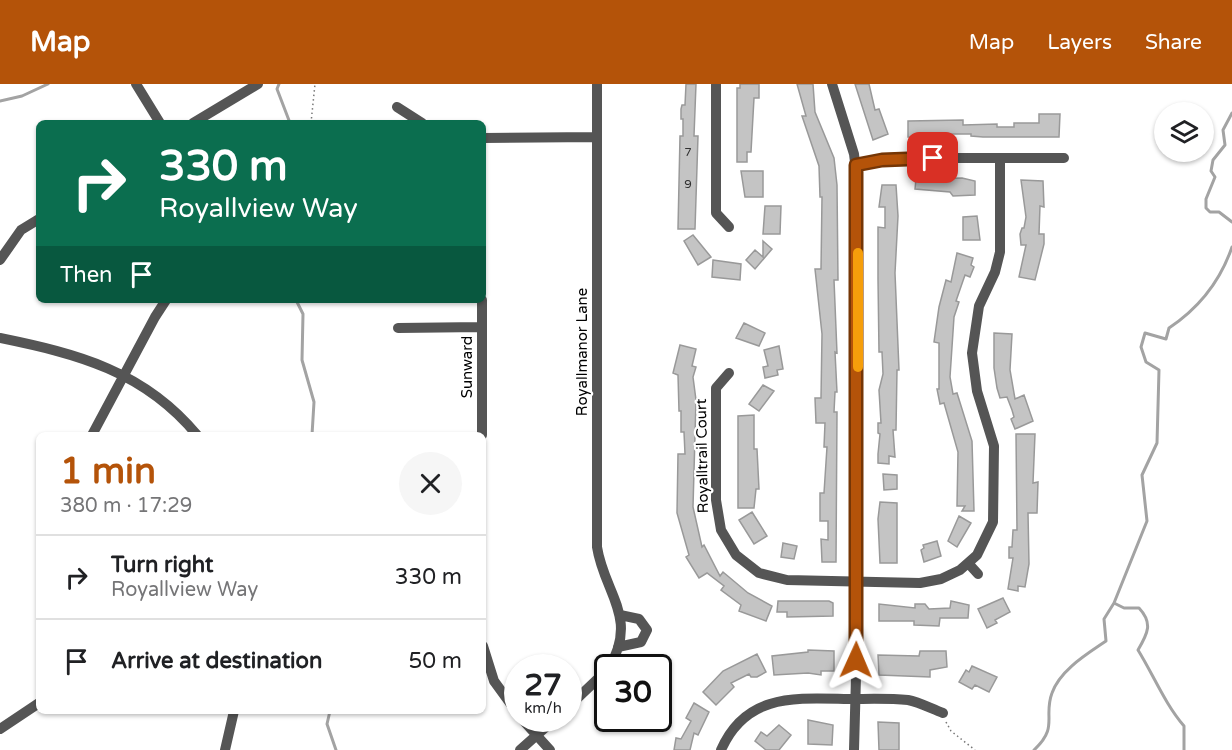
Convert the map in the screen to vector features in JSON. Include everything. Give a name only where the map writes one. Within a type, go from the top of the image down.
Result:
[{"type":"street","points":[[136,84],[158,120]]},
{"type":"street","points":[[198,120],[258,84]]},
{"type":"street","name":"Royallmanor Lane","points":[[597,84],[597,547],[601,567],[616,598],[620,615],[618,647],[615,654]]},
{"type":"street","points":[[716,84],[716,213],[729,227]]},
{"type":"street","points":[[832,84],[856,165],[855,750]]},
{"type":"street","points":[[397,107],[417,120]]},
{"type":"street","points":[[486,138],[597,137]]},
{"type":"street","points":[[856,165],[902,158],[1064,158]]},
{"type":"street","points":[[978,574],[968,563],[984,544],[994,514],[994,446],[976,391],[972,353],[980,306],[995,272],[1000,252],[1000,158]]},
{"type":"street","points":[[0,260],[21,230],[36,221]]},
{"type":"street","points":[[94,432],[164,303]]},
{"type":"street","name":"Sunward","points":[[482,303],[482,432]]},
{"type":"street","points":[[398,328],[482,327]]},
{"type":"street","points":[[0,338],[77,355],[124,376],[163,399],[194,432]]},
{"type":"street","name":"Royalltrail Court","points":[[729,373],[716,388],[716,508],[725,539],[743,562],[771,577],[788,580],[857,582],[935,581],[954,574],[968,563]]},
{"type":"street","points":[[618,647],[641,642],[647,630],[639,619],[620,615]]},
{"type":"street","points":[[486,656],[494,681],[504,695]]},
{"type":"street","name":"Royallmanor Lane","points":[[582,693],[594,682]]},
{"type":"street","points":[[721,750],[740,721],[756,709],[775,701],[808,698],[910,700],[943,713]]},
{"type":"street","points":[[0,729],[36,705]]},
{"type":"street","points":[[225,750],[233,714]]},
{"type":"street","points":[[534,732],[550,750]]},
{"type":"street","points":[[520,750],[540,732]]},
{"type":"path","points":[[311,120],[315,84]]},
{"type":"path","points":[[943,713],[951,731],[975,750]]},
{"type":"building","points":[[686,84],[696,84],[694,136],[698,136],[695,229],[678,229],[680,136],[683,136],[681,109],[682,105],[685,105]]},
{"type":"building","points":[[740,84],[759,84],[759,98],[754,98],[751,152],[747,152],[747,162],[737,162],[737,88],[740,88]]},
{"type":"building","points":[[797,84],[813,84],[815,112],[834,158],[837,185],[838,280],[834,280],[837,353],[835,352],[837,392],[835,392],[834,412],[837,412],[836,562],[822,562],[821,539],[828,540],[828,521],[820,521],[820,493],[824,493],[827,447],[824,447],[825,423],[816,423],[815,398],[821,398],[822,334],[815,269],[821,269],[822,197],[820,197],[819,166],[802,116],[806,116]]},
{"type":"building","points":[[855,84],[869,84],[875,110],[879,109],[888,134],[873,140]]},
{"type":"building","points":[[1039,114],[1060,114],[1059,137],[983,137],[971,136],[971,134],[951,134],[951,137],[940,137],[940,134],[918,134],[918,137],[908,137],[908,121],[963,120],[963,125],[997,124],[997,127],[1014,127],[1014,123],[1039,123]]},
{"type":"building","points":[[741,171],[763,171],[763,197],[745,197]]},
{"type":"building","points":[[962,178],[975,181],[975,195],[953,196],[950,192],[915,189],[916,179]]},
{"type":"building","points":[[1021,180],[1043,181],[1044,207],[1040,206],[1039,234],[1044,234],[1044,244],[1035,280],[1019,277],[1026,245],[1021,245],[1020,234],[1026,217]]},
{"type":"building","points":[[882,185],[896,185],[898,216],[895,273],[899,370],[897,370],[896,430],[893,430],[895,457],[889,456],[889,464],[878,463],[880,434],[878,423],[881,423],[879,390],[883,374],[882,352],[879,352],[878,279],[878,227],[885,228],[885,207],[879,207]]},
{"type":"building","points":[[765,206],[781,206],[780,234],[763,234]]},
{"type":"building","points":[[977,216],[980,240],[963,240],[963,217]]},
{"type":"building","points":[[693,235],[711,257],[698,265],[684,241]]},
{"type":"building","points":[[763,241],[772,249],[755,269],[746,260],[755,250],[763,257]]},
{"type":"building","points":[[957,253],[973,258],[971,265],[974,267],[970,277],[965,275],[956,301],[959,302],[954,317],[950,377],[953,394],[957,393],[972,441],[974,511],[962,511],[965,506],[957,506],[958,452],[944,403],[940,404],[937,389],[939,389],[939,343],[934,342],[939,307],[946,280],[951,282]]},
{"type":"building","points":[[713,260],[741,264],[740,280],[712,277]]},
{"type":"building","points":[[744,323],[765,333],[759,346],[736,338]]},
{"type":"building","points":[[994,333],[1012,334],[1010,370],[1015,399],[1024,395],[1033,421],[1015,429],[1011,419],[1014,417],[1007,397],[1000,398],[997,388],[994,368]]},
{"type":"building","points":[[680,345],[696,349],[692,366],[696,367],[693,377],[696,400],[693,507],[702,547],[704,545],[720,576],[723,572],[748,593],[772,606],[766,621],[739,611],[741,605],[721,590],[724,586],[707,573],[699,578],[686,557],[689,555],[677,513],[678,454],[685,454],[684,432],[681,432],[678,375],[673,373]]},
{"type":"building","points":[[779,346],[783,369],[777,370],[778,375],[765,378],[763,367],[768,366],[764,350]]},
{"type":"building","points":[[763,385],[774,391],[759,411],[749,404]]},
{"type":"building","points":[[754,415],[754,449],[757,449],[759,489],[756,489],[754,508],[738,508],[738,416]]},
{"type":"building","points":[[1016,434],[1035,434],[1033,483],[1038,482],[1037,513],[1028,513],[1029,564],[1025,587],[1018,586],[1018,591],[1008,589],[1013,558],[1009,558],[1009,547],[1012,547],[1013,530],[1017,530]]},
{"type":"building","points":[[883,474],[897,475],[897,489],[884,490]]},
{"type":"building","points":[[880,502],[897,503],[897,563],[880,563],[878,519]]},
{"type":"building","points":[[752,512],[767,536],[754,544],[739,520]]},
{"type":"building","points":[[959,516],[971,523],[957,547],[948,541]]},
{"type":"building","points":[[937,541],[941,556],[924,562],[921,550],[924,548],[923,545]]},
{"type":"building","points":[[783,543],[797,546],[794,559],[781,557]]},
{"type":"building","points":[[1003,598],[1010,612],[995,620],[997,623],[987,628],[978,609]]},
{"type":"building","points":[[778,601],[829,601],[833,603],[833,616],[787,617],[787,612],[777,612]]},
{"type":"building","points":[[951,601],[969,605],[968,618],[940,618],[939,626],[914,625],[914,621],[879,621],[879,604],[915,608],[915,604],[925,604],[929,609],[950,608]]},
{"type":"building","points":[[808,650],[834,651],[834,671],[821,671],[821,675],[808,673],[774,675],[772,656],[808,652]]},
{"type":"building","points":[[920,651],[946,651],[947,667],[930,670],[930,677],[879,675],[878,655],[919,656]]},
{"type":"building","points":[[757,654],[766,672],[757,677],[751,677],[749,674],[731,683],[734,687],[716,705],[703,692],[723,671]]},
{"type":"building","points":[[972,666],[997,677],[989,692],[975,685],[972,689],[959,682],[966,670],[969,672]]},
{"type":"building","points":[[694,703],[709,712],[698,735],[694,733],[690,750],[674,750],[676,738],[681,739],[691,721],[686,718]]},
{"type":"building","points":[[808,720],[833,725],[832,745],[808,744]]},
{"type":"building","points":[[878,722],[899,723],[899,750],[879,750]]},
{"type":"building","points":[[779,725],[791,735],[779,750],[766,750],[755,741],[761,732],[767,736]]},
{"type":"waterway","points":[[0,101],[22,96],[48,84]]},
{"type":"waterway","points":[[279,84],[277,89],[289,120]]},
{"type":"waterway","points":[[1232,113],[1223,130],[1225,145],[1213,160],[1211,171],[1215,177],[1206,199],[1206,208],[1210,212],[1219,212],[1232,222]]},
{"type":"waterway","points":[[1034,750],[1046,735],[1052,693],[1061,677],[1075,663],[1106,641],[1104,619],[1114,603],[1147,521],[1142,475],[1157,443],[1159,370],[1146,362],[1141,347],[1145,333],[1166,339],[1169,328],[1190,312],[1215,283],[1232,247]]},
{"type":"waterway","points":[[298,303],[303,314],[302,360],[314,402],[312,432]]},
{"type":"waterway","points":[[1114,603],[1124,608],[1139,608],[1146,618],[1148,628],[1138,650],[1165,699],[1184,726],[1184,750]]},
{"type":"waterway","points":[[329,714],[327,724],[336,750]]},
{"type":"slow traffic","points":[[858,253],[858,367]]},
{"type":"route","points":[[856,660],[858,372],[856,165],[902,158],[933,158]]}]
